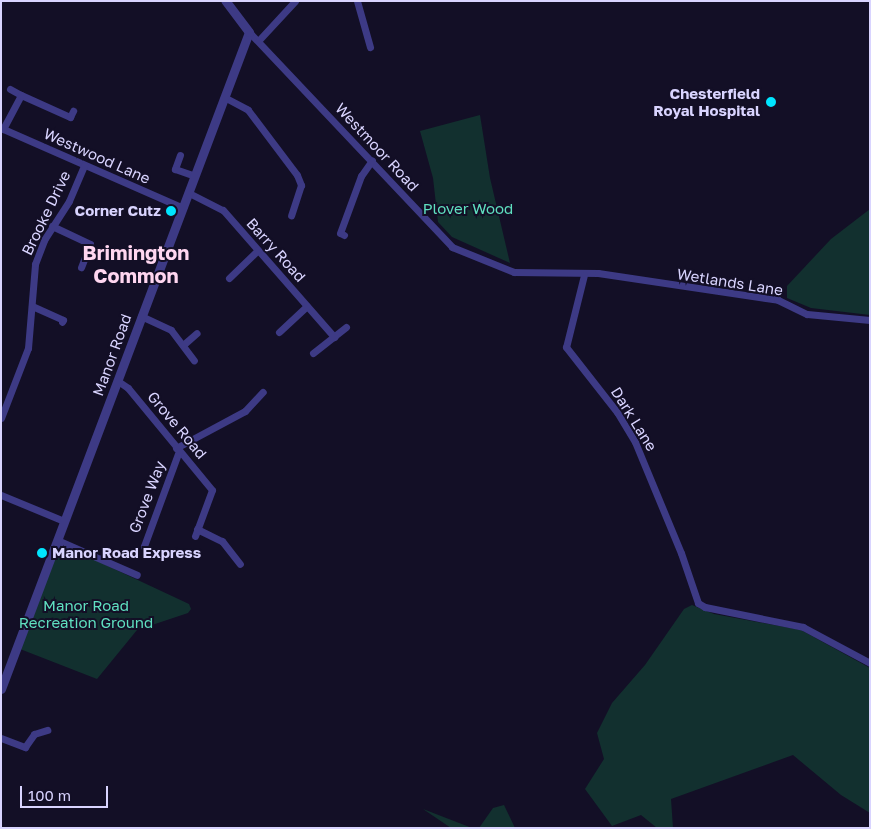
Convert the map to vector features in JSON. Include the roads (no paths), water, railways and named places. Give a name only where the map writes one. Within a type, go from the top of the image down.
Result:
[{"type":"street","points":[[226,1],[249,32]]},
{"type":"street","points":[[259,40],[295,1]]},
{"type":"street","points":[[357,1],[370,47]]},
{"type":"street","name":"Westmoor Road","points":[[249,32],[259,40],[452,247],[514,272],[584,275]]},
{"type":"street","name":"Manor Road","points":[[1,689],[249,32]]},
{"type":"street","points":[[10,89],[70,117],[73,111]]},
{"type":"street","points":[[2,129],[20,95]]},
{"type":"street","points":[[224,97],[248,110],[298,175],[301,185],[291,215]]},
{"type":"street","name":"Westwood Lane","points":[[2,129],[183,208]]},
{"type":"street","points":[[180,154],[175,169],[195,176]]},
{"type":"street","points":[[344,234],[340,233],[355,192],[372,160]]},
{"type":"street","name":"Brooke Drive","points":[[1,418],[28,348],[35,264],[52,226],[68,201],[84,165]]},
{"type":"street","name":"Barry Road","points":[[189,193],[223,210],[334,337]]},
{"type":"street","points":[[52,226],[90,244],[81,267]]},
{"type":"street","points":[[229,278],[258,250]]},
{"type":"street","name":"Wetlands Lane","points":[[584,275],[598,273],[778,300],[807,314],[870,320]]},
{"type":"street","name":"Dark Lane","points":[[584,275],[566,348],[617,412],[635,442],[682,553],[695,598],[706,608],[803,627],[870,663]]},
{"type":"street","points":[[32,306],[63,320],[62,322]]},
{"type":"street","points":[[279,332],[307,306]]},
{"type":"street","points":[[141,316],[166,327],[194,360]]},
{"type":"street","points":[[313,353],[346,327]]},
{"type":"street","points":[[183,345],[198,333]]},
{"type":"street","name":"Grove Road","points":[[118,382],[128,388],[212,490],[196,533],[222,541],[240,564]]},
{"type":"street","points":[[178,450],[245,411],[263,392]]},
{"type":"street","name":"Grove Way","points":[[146,552],[144,546],[178,450]]},
{"type":"street","points":[[1,495],[64,521]]},
{"type":"street","points":[[57,540],[137,576]]},
{"type":"street","points":[[1,738],[25,747],[34,734],[47,730]]},
{"type":"place","name":"Chesterfield Royal Hospital","points":[[771,102]]},
{"type":"place","name":"Corner Cutz","points":[[171,211]]},
{"type":"place","name":"Manor Road Express","points":[[42,553]]},
{"type":"district","name":"Brimington Common","points":[[136,264]]},
{"type":"park label","name":"Plover Wood","points":[[468,209]]},
{"type":"park label","name":"Manor Road Recreation Ground","points":[[86,614]]}]
